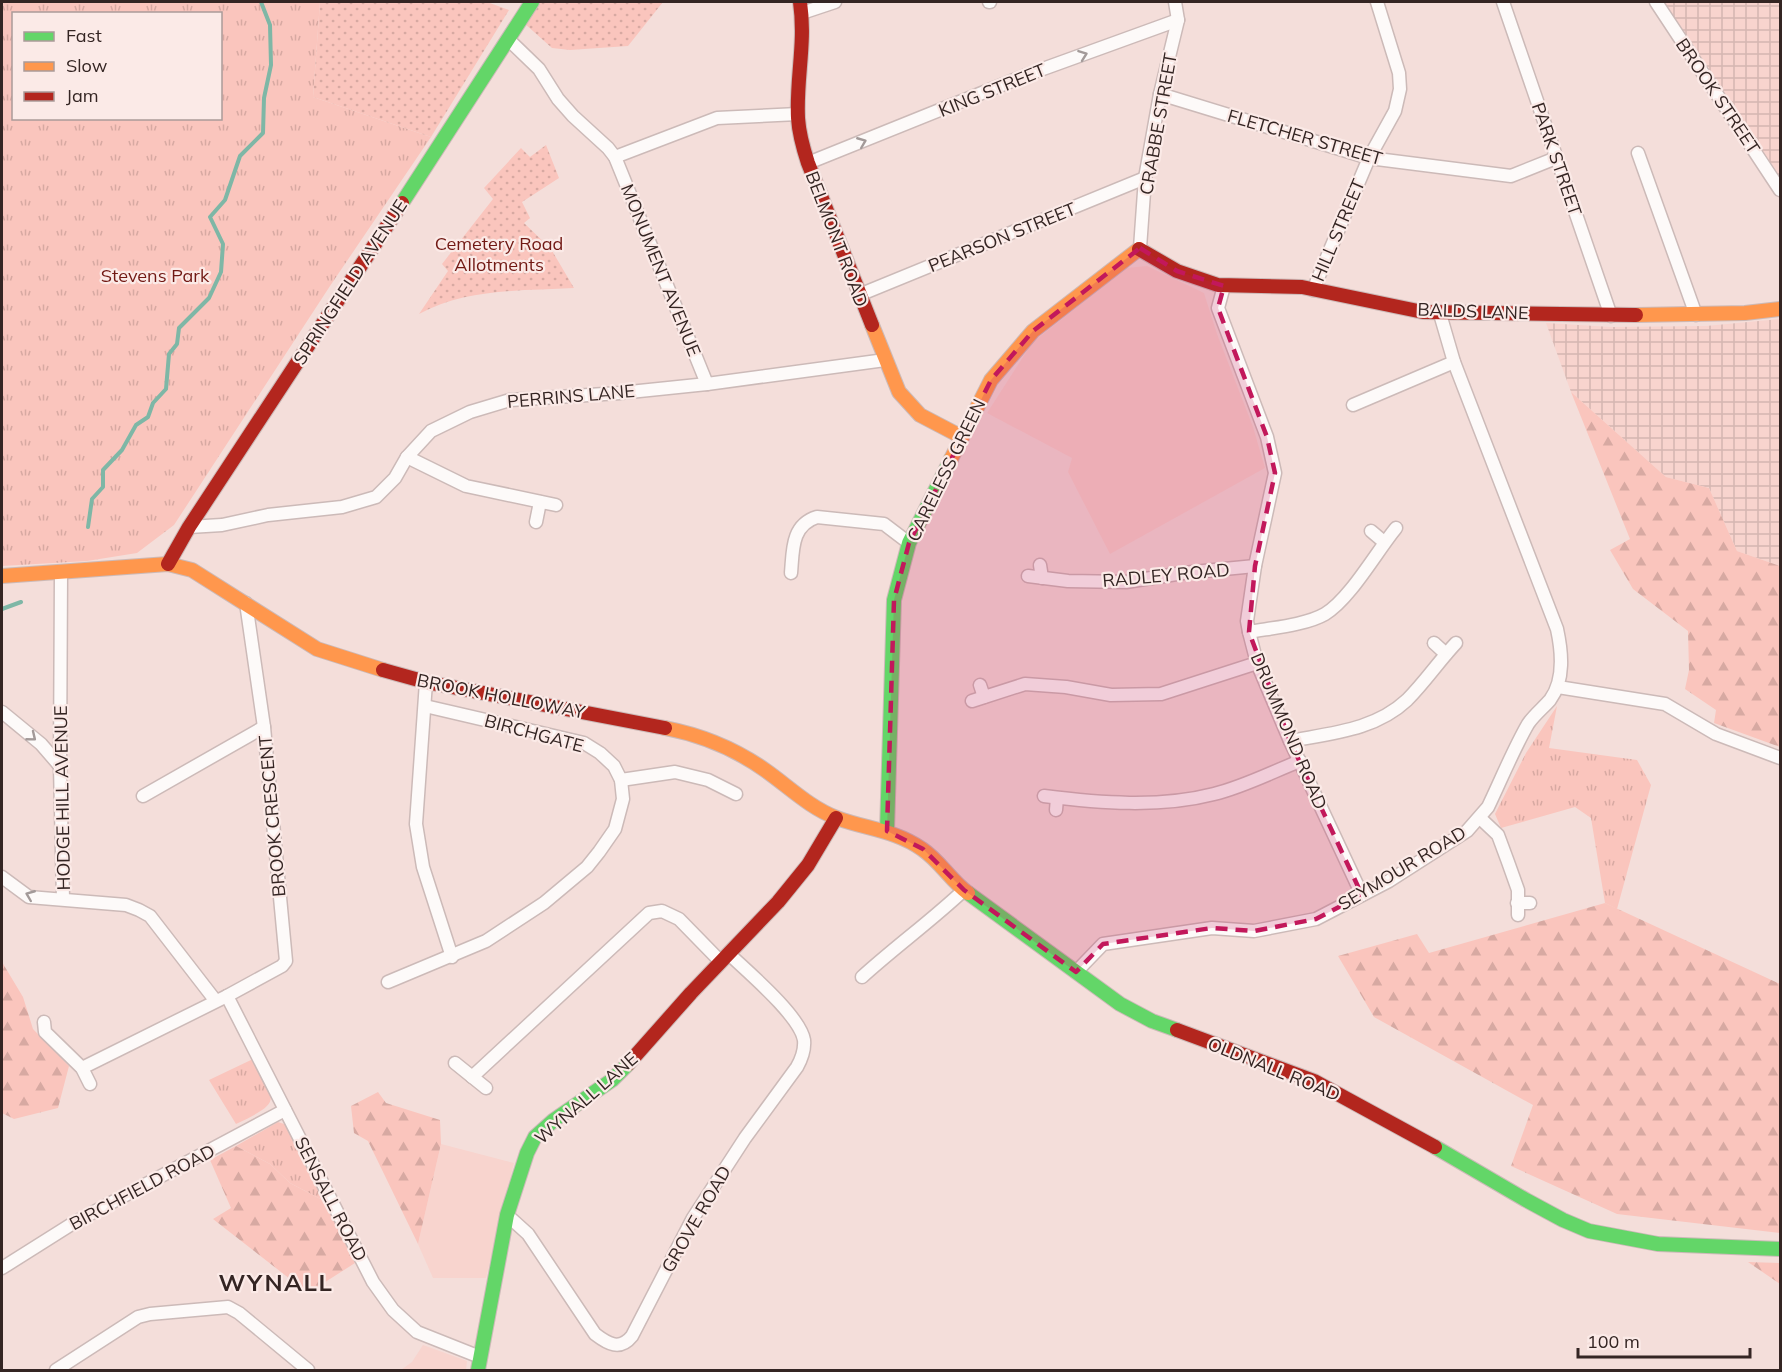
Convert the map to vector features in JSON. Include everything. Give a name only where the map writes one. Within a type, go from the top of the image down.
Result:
[{"type":"street","name":"SPRINGFIELD AVENUE","points":[[168,564],[189,527],[532,2]]},
{"type":"street","points":[[801,7],[835,2]]},
{"type":"street","name":"CRABBE STREET","points":[[1140,248],[1145,178],[1160,94],[1178,20],[1175,2]]},
{"type":"street","name":"HILL STREET","points":[[1313,290],[1369,158],[1395,111],[1400,89],[1394,51],[1377,2]]},
{"type":"street","name":"PARK STREET","points":[[1503,2],[1611,316]]},
{"type":"street","name":"BROOK STREET","points":[[1656,2],[1780,189]]},
{"type":"street","name":"BELMONT ROAD","points":[[801,7],[804,50],[798,114],[808,163],[899,392],[920,415],[963,437]]},
{"type":"street","name":"KING STREET","points":[[808,163],[1029,74],[1178,20]]},
{"type":"street","name":"MONUMENT AVENUE","points":[[509,40],[539,69],[558,99],[573,116],[609,148],[615,157],[707,384]]},
{"type":"street","name":"FLETCHER STREET","points":[[1160,94],[1369,158],[1511,176],[1556,158]]},
{"type":"street","points":[[615,157],[717,118],[798,114]]},
{"type":"street","points":[[1638,153],[1696,315]]},
{"type":"street","name":"PEARSON STREET","points":[[859,295],[1145,178]]},
{"type":"street","name":"BALDS LANE","points":[[1140,248],[1177,271],[1224,286],[1302,287],[1440,314],[1696,315],[1780,309]]},
{"type":"street","name":"CARELESS GREEN","points":[[887,831],[894,600],[909,543],[991,380],[1033,331],[1140,248]]},
{"type":"street","name":"DRUMMOND ROAD","points":[[1224,286],[1218,308],[1267,437],[1275,473],[1255,566],[1247,621],[1249,633],[1257,663],[1290,741],[1362,895]]},
{"type":"street","points":[[1440,314],[1455,362],[1557,629],[1561,656],[1558,687],[1665,704],[1716,734],[1780,758]]},
{"type":"street","name":"PERRINS LANE","points":[[189,527],[222,525],[268,515],[342,507],[376,497],[395,478],[407,458],[431,431],[470,412],[497,403],[510,400],[620,393],[707,384],[885,360]]},
{"type":"street","points":[[1353,405],[1455,362]]},
{"type":"street","points":[[407,458],[466,486],[556,505]]},
{"type":"street","points":[[536,522],[540,502]]},
{"type":"street","points":[[791,573],[796,532],[810,519],[884,524],[909,543]]},
{"type":"street","points":[[1249,633],[1313,619],[1333,608],[1365,571],[1396,528]]},
{"type":"street","points":[[1371,531],[1384,542]]},
{"type":"street","points":[[2,576],[168,564]]},
{"type":"street","name":"BROOK HOLLOWAY","points":[[168,564],[192,570],[317,649],[348,660],[426,682],[686,732],[720,743],[763,768],[807,801],[836,818]]},
{"type":"street","name":"RADLEY ROAD","points":[[1028,576],[1041,572],[1068,581],[1126,582],[1183,573],[1255,566]]},
{"type":"street","name":"HODGE HILL AVENUE","points":[[61,573],[60,766],[63,899],[126,905],[150,916],[221,998]]},
{"type":"street","name":"BROOK CRESCENT","points":[[221,998],[282,966],[285,961],[264,727],[246,603]]},
{"type":"street","points":[[1434,643],[1446,654]]},
{"type":"street","points":[[1290,741],[1350,730],[1379,720],[1406,701],[1456,643]]},
{"type":"street","points":[[972,701],[982,691],[1025,684],[1066,687],[1111,695],[1161,694],[1257,663]]},
{"type":"street","points":[[426,682],[416,824],[423,867],[452,957]]},
{"type":"street","name":"SEYMOUR ROAD","points":[[1076,972],[1103,944],[1212,928],[1254,931],[1316,919],[1389,881],[1467,831],[1480,818],[1488,807],[1529,723],[1558,687]]},
{"type":"street","name":"BIRCHGATE","points":[[425,706],[584,743],[614,766],[621,780]]},
{"type":"street","points":[[2,712],[41,744],[60,766]]},
{"type":"street","points":[[143,796],[153,784],[264,727]]},
{"type":"street","points":[[1053,801],[1169,802],[1215,794],[1300,761]]},
{"type":"street","points":[[388,982],[486,941],[534,909],[587,867],[615,829],[622,799],[621,780],[675,772],[708,780],[736,794]]},
{"type":"street","name":"OLDNALL ROAD","points":[[836,818],[887,831],[923,849],[964,890],[1120,1004],[1152,1021],[1314,1081],[1423,1140],[1526,1200],[1589,1232],[1658,1244],[1780,1249]]},
{"type":"street","name":"WYNALL LANE","points":[[479,1364],[507,1215],[527,1153],[536,1137],[554,1120],[612,1080],[646,1045],[778,902],[808,865],[836,818]]},
{"type":"street","points":[[1480,818],[1498,836],[1522,907]]},
{"type":"street","points":[[2,877],[29,897],[63,899]]},
{"type":"street","points":[[869,974],[891,950],[964,890]]},
{"type":"street","name":"GROVE ROAD","points":[[472,1077],[649,913],[662,911],[679,919],[795,1020],[804,1038],[802,1057],[797,1067],[745,1138],[693,1218],[627,1342],[614,1345],[606,1343],[595,1334],[528,1234],[507,1215]]},
{"type":"street","points":[[82,1068],[221,998]]},
{"type":"street","name":"SENSALL ROAD","points":[[221,998],[285,1110],[373,1282],[393,1310],[417,1332],[479,1364]]},
{"type":"street","points":[[44,1022],[45,1032],[82,1068],[90,1084]]},
{"type":"street","points":[[455,1063],[486,1088]]},
{"type":"street","name":"BIRCHFIELD ROAD","points":[[2,1268],[75,1222],[285,1110]]},
{"type":"street","points":[[56,1371],[138,1317],[228,1307],[239,1313],[308,1371]]},
{"type":"highlighted area","points":[[1140,248],[1177,271],[1224,286],[1218,308],[1267,437],[1275,473],[1255,566],[1249,632],[1290,741],[1362,895],[1316,919],[1254,931],[1212,928],[1103,944],[1076,972],[964,890],[923,849],[887,831],[894,600],[909,543],[991,380],[1033,331]]},
{"type":"shaded area","points":[[1664,2],[1780,2],[1780,182],[1740,121]]},
{"type":"shaded area","points":[[1147,266],[1204,293],[1217,334],[1253,427],[1265,468],[1110,554],[1068,472],[1072,458],[987,413],[1032,343],[1126,268]]},
{"type":"shaded area","points":[[1780,319],[1780,566],[1737,551],[1709,488],[1666,477],[1571,392],[1546,323],[1611,327],[1706,326]]},
{"type":"shaded area","points":[[441,1144],[514,1163],[486,1278],[433,1278],[418,1244]]},
{"type":"shaded area","points":[[423,1345],[467,1361],[466,1370],[401,1370],[412,1362]]},
{"type":"green space","name":"Stevens Park","points":[[2,2],[320,2],[313,97],[431,137],[330,286],[174,525],[137,553],[87,561],[2,566]]},
{"type":"green space","points":[[320,2],[487,2],[509,10],[431,137],[313,97]]},
{"type":"green space","points":[[539,2],[663,2],[628,46],[570,50],[552,48],[524,23]]},
{"type":"green space","name":"Cemetery Road Allotments","points":[[546,145],[559,178],[522,202],[530,218],[524,223],[551,249],[574,288],[475,295],[456,299],[419,314],[448,271],[442,264],[493,199],[484,188],[521,148],[530,157]]},
{"type":"green space","points":[[1571,392],[1666,477],[1709,488],[1737,551],[1780,566],[1780,747],[1714,723],[1716,710],[1685,689],[1689,670],[1688,631],[1633,589],[1610,550],[1630,539]]},
{"type":"green space","points":[[1557,706],[1549,748],[1637,760],[1651,785],[1617,909],[1605,903],[1591,818],[1575,807],[1501,828],[1495,814],[1526,753]]},
{"type":"green space","points":[[1605,903],[1780,984],[1780,1233],[1617,1214],[1511,1166],[1533,1105],[1374,1017],[1338,956],[1417,934],[1429,953]]},
{"type":"green space","points":[[2,962],[23,997],[33,1029],[69,1066],[58,1108],[14,1119],[2,1113]]},
{"type":"green space","points":[[253,1059],[270,1092],[271,1099],[262,1110],[236,1124],[209,1080]]},
{"type":"green space","points":[[378,1092],[386,1103],[440,1120],[441,1144],[418,1244],[368,1141],[354,1133],[351,1106]]},
{"type":"green space","points":[[278,1122],[287,1125],[328,1203],[290,1183],[270,1164],[236,1146]]},
{"type":"green space","points":[[236,1146],[270,1164],[290,1183],[328,1203],[355,1263],[308,1293],[213,1219],[231,1208],[210,1160]]},
{"type":"green space","points":[[1748,1262],[1780,1263],[1780,1284]]},
{"type":"waterway","points":[[88,527],[92,499],[103,487],[103,470],[122,450],[136,425],[148,417],[153,403],[166,389],[169,354],[177,344],[179,328],[209,298],[221,272],[223,244],[210,217],[225,200],[240,156],[263,133],[264,98],[271,65],[270,25],[261,2]]},
{"type":"waterway","points":[[2,609],[21,602]]},
{"type":"traffic: fast","points":[[402,203],[532,2]]},
{"type":"traffic: fast","points":[[887,831],[894,600],[909,543],[951,459]]},
{"type":"traffic: fast","points":[[968,893],[1120,1004],[1152,1021],[1177,1030]]},
{"type":"traffic: fast","points":[[478,1370],[507,1215],[527,1153],[535,1137],[554,1120],[612,1080],[628,1064]]},
{"type":"traffic: fast","points":[[1435,1147],[1526,1200],[1589,1231],[1658,1244],[1780,1249]]},
{"type":"traffic: slow","points":[[951,459],[991,380],[1033,331],[1139,249]]},
{"type":"traffic: slow","points":[[1636,315],[1745,313],[1780,309]]},
{"type":"traffic: slow","points":[[872,325],[899,392],[920,415],[962,437]]},
{"type":"traffic: slow","points":[[2,576],[168,564],[192,570],[317,649],[383,670]]},
{"type":"traffic: slow","points":[[665,728],[691,734],[741,755],[827,814],[912,843],[928,854],[968,893]]},
{"type":"traffic: jam","points":[[800,2],[802,32],[798,103],[802,140],[808,163],[872,325]]},
{"type":"traffic: jam","points":[[168,564],[189,527],[402,203]]},
{"type":"traffic: jam","points":[[1139,249],[1177,271],[1218,285],[1302,287],[1423,312],[1636,315]]},
{"type":"traffic: jam","points":[[383,670],[426,682],[665,728]]},
{"type":"traffic: jam","points":[[628,1064],[691,993],[778,902],[808,865],[836,818]]},
{"type":"traffic: jam","points":[[1177,1030],[1314,1081],[1435,1147]]},
{"type":"district","name":"WYNALL","points":[[276,1282]]}]
